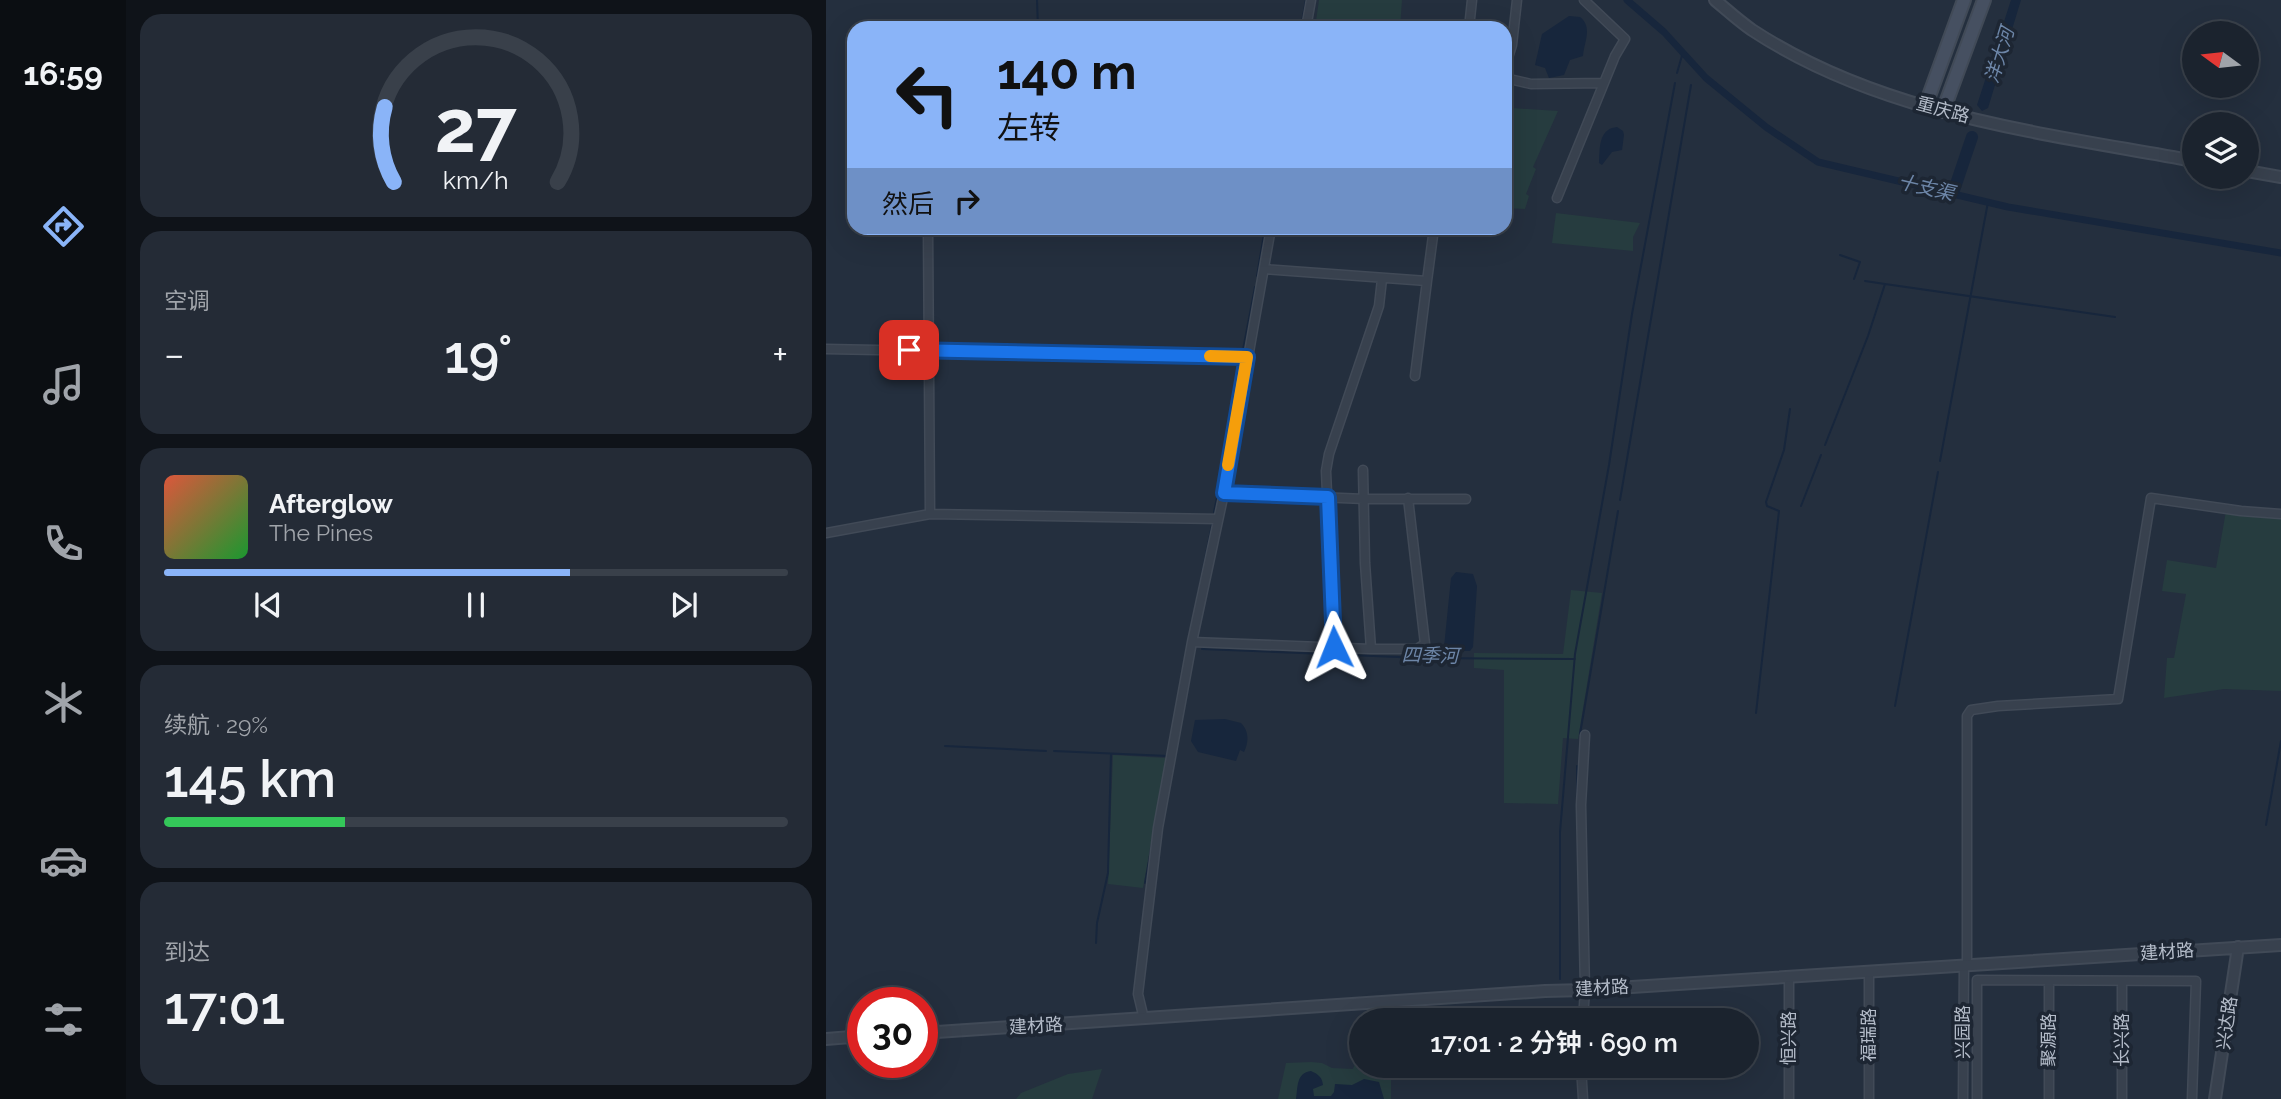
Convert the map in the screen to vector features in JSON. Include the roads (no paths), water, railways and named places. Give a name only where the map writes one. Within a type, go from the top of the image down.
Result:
[{"type":"main road","points":[[1925,107],[1965,0]]},
{"type":"main road","points":[[1943,111],[1984,0]]},
{"type":"street","points":[[1307,21],[1311,0]]},
{"type":"street","points":[[1470,21],[1472,0]]},
{"type":"street","points":[[1512,45],[1517,0]]},
{"type":"street","points":[[1557,198],[1603,83],[1625,39],[1584,0]]},
{"type":"street","name":"重庆路","points":[[1714,0],[1751,30],[1816,66],[1865,87],[1925,107],[1992,123],[2182,159]]},
{"type":"street","points":[[1947,48],[1964,55]]},
{"type":"street","points":[[1512,79],[1531,83],[1603,83]]},
{"type":"street","points":[[2259,173],[2281,177]]},
{"type":"street","points":[[928,235],[930,513]]},
{"type":"street","points":[[1144,1019],[1138,994],[1158,828],[1192,642],[1224,493],[1270,235]]},
{"type":"street","points":[[1415,376],[1433,235]]},
{"type":"street","points":[[1264,269],[1427,281]]},
{"type":"street","points":[[1334,647],[1326,471],[1331,441],[1379,306],[1382,279]]},
{"type":"street","points":[[826,349],[1247,357]]},
{"type":"street","points":[[1363,470],[1365,563],[1371,649]]},
{"type":"street","points":[[1224,493],[1365,499],[1466,499]]},
{"type":"street","points":[[1192,642],[1371,649],[1417,649],[1426,644],[1408,498]]},
{"type":"street","name":"兴园路","points":[[1963,1099],[1967,716],[1970,710],[2118,699],[2151,498],[2281,514]]},
{"type":"street","points":[[826,533],[930,513],[1218,519]]},
{"type":"street","points":[[1584,1008],[1581,805],[1585,735]]},
{"type":"street","name":"建材路","points":[[938,1032],[1545,990],[1585,990],[2281,945]]},
{"type":"street","name":"兴达路","points":[[2216,1099],[2238,947]]},
{"type":"street","name":"福瑞路","points":[[1869,971],[1869,1099]]},
{"type":"street","name":"恒兴路","points":[[1789,977],[1789,1099]]},
{"type":"street","points":[[1976,1099],[1977,980],[2196,981],[2192,1099]]},
{"type":"street","name":"聚源路","points":[[2049,981],[2049,1099]]},
{"type":"street","name":"长兴路","points":[[2122,981],[2122,1099]]},
{"type":"street","points":[[826,1039],[847,1037]]},
{"type":"street","points":[[1582,1078],[1583,1099]]},
{"type":"water","points":[[2011,0],[2021,0],[1988,108],[1982,111],[1977,105]]},
{"type":"water","points":[[1569,16],[1580,17],[1586,25],[1583,56],[1570,60],[1564,75],[1549,78],[1545,68],[1535,65],[1542,34]]},
{"type":"water","points":[[1617,127],[1623,131],[1622,150],[1612,152],[1602,165],[1599,163],[1601,143],[1604,134]]},
{"type":"water","points":[[1456,572],[1473,574],[1477,586],[1473,647],[1470,651],[1446,651],[1444,647],[1451,578]]},
{"type":"water","points":[[1225,719],[1241,723],[1247,733],[1246,748],[1244,752],[1240,750],[1236,761],[1198,752],[1191,741],[1195,720]]},
{"type":"water","points":[[1311,1071],[1319,1076],[1323,1085],[1313,1089],[1314,1096],[1331,1096],[1335,1084],[1352,1085],[1364,1079],[1379,1082],[1384,1099],[1296,1099],[1300,1078]]},
{"type":"waterway","points":[[1037,0],[1038,21]]},
{"type":"waterway","points":[[1302,21],[1306,0]]},
{"type":"waterway","name":"十支渠","points":[[1627,0],[1664,32],[1706,78],[1766,127],[1818,162],[2008,207],[2281,253]]},
{"type":"waterway","points":[[1677,73],[1683,52]]},
{"type":"waterway","points":[[1560,979],[1560,832],[1575,654],[1609,465],[1632,314],[1675,83]]},
{"type":"waterway","points":[[1620,500],[1691,85]]},
{"type":"waterway","name":"洋大河","points":[[1953,193],[1972,137]]},
{"type":"waterway","points":[[1940,461],[1988,202]]},
{"type":"waterway","points":[[1257,276],[1264,235]]},
{"type":"waterway","points":[[1840,255],[1860,262],[1854,279]]},
{"type":"waterway","points":[[1825,445],[1868,336],[1885,284],[1865,281]]},
{"type":"waterway","points":[[1885,284],[2115,317]]},
{"type":"waterway","points":[[1243,350],[1255,287]]},
{"type":"waterway","points":[[1226,449],[1241,363]]},
{"type":"waterway","points":[[1756,713],[1779,511],[1767,506],[1766,502],[1784,450],[1790,409]]},
{"type":"waterway","points":[[1801,506],[1821,455]]},
{"type":"waterway","points":[[1895,706],[1938,472]]},
{"type":"waterway","points":[[1214,512],[1219,488]]},
{"type":"waterway","points":[[1580,734],[1618,511]]},
{"type":"waterway","points":[[1197,599],[1212,525]]},
{"type":"waterway","name":"四季河","points":[[1202,649],[1422,658],[1575,659]]},
{"type":"waterway","points":[[2266,825],[2281,741]]},
{"type":"waterway","points":[[945,746],[1046,751]]},
{"type":"waterway","points":[[1054,751],[1168,756]]},
{"type":"waterway","points":[[1096,943],[1097,923],[1108,873],[1111,754]]},
{"type":"waterway","points":[[1577,766],[1578,835]]},
{"type":"waterway","points":[[1145,883],[1152,846]]}]
